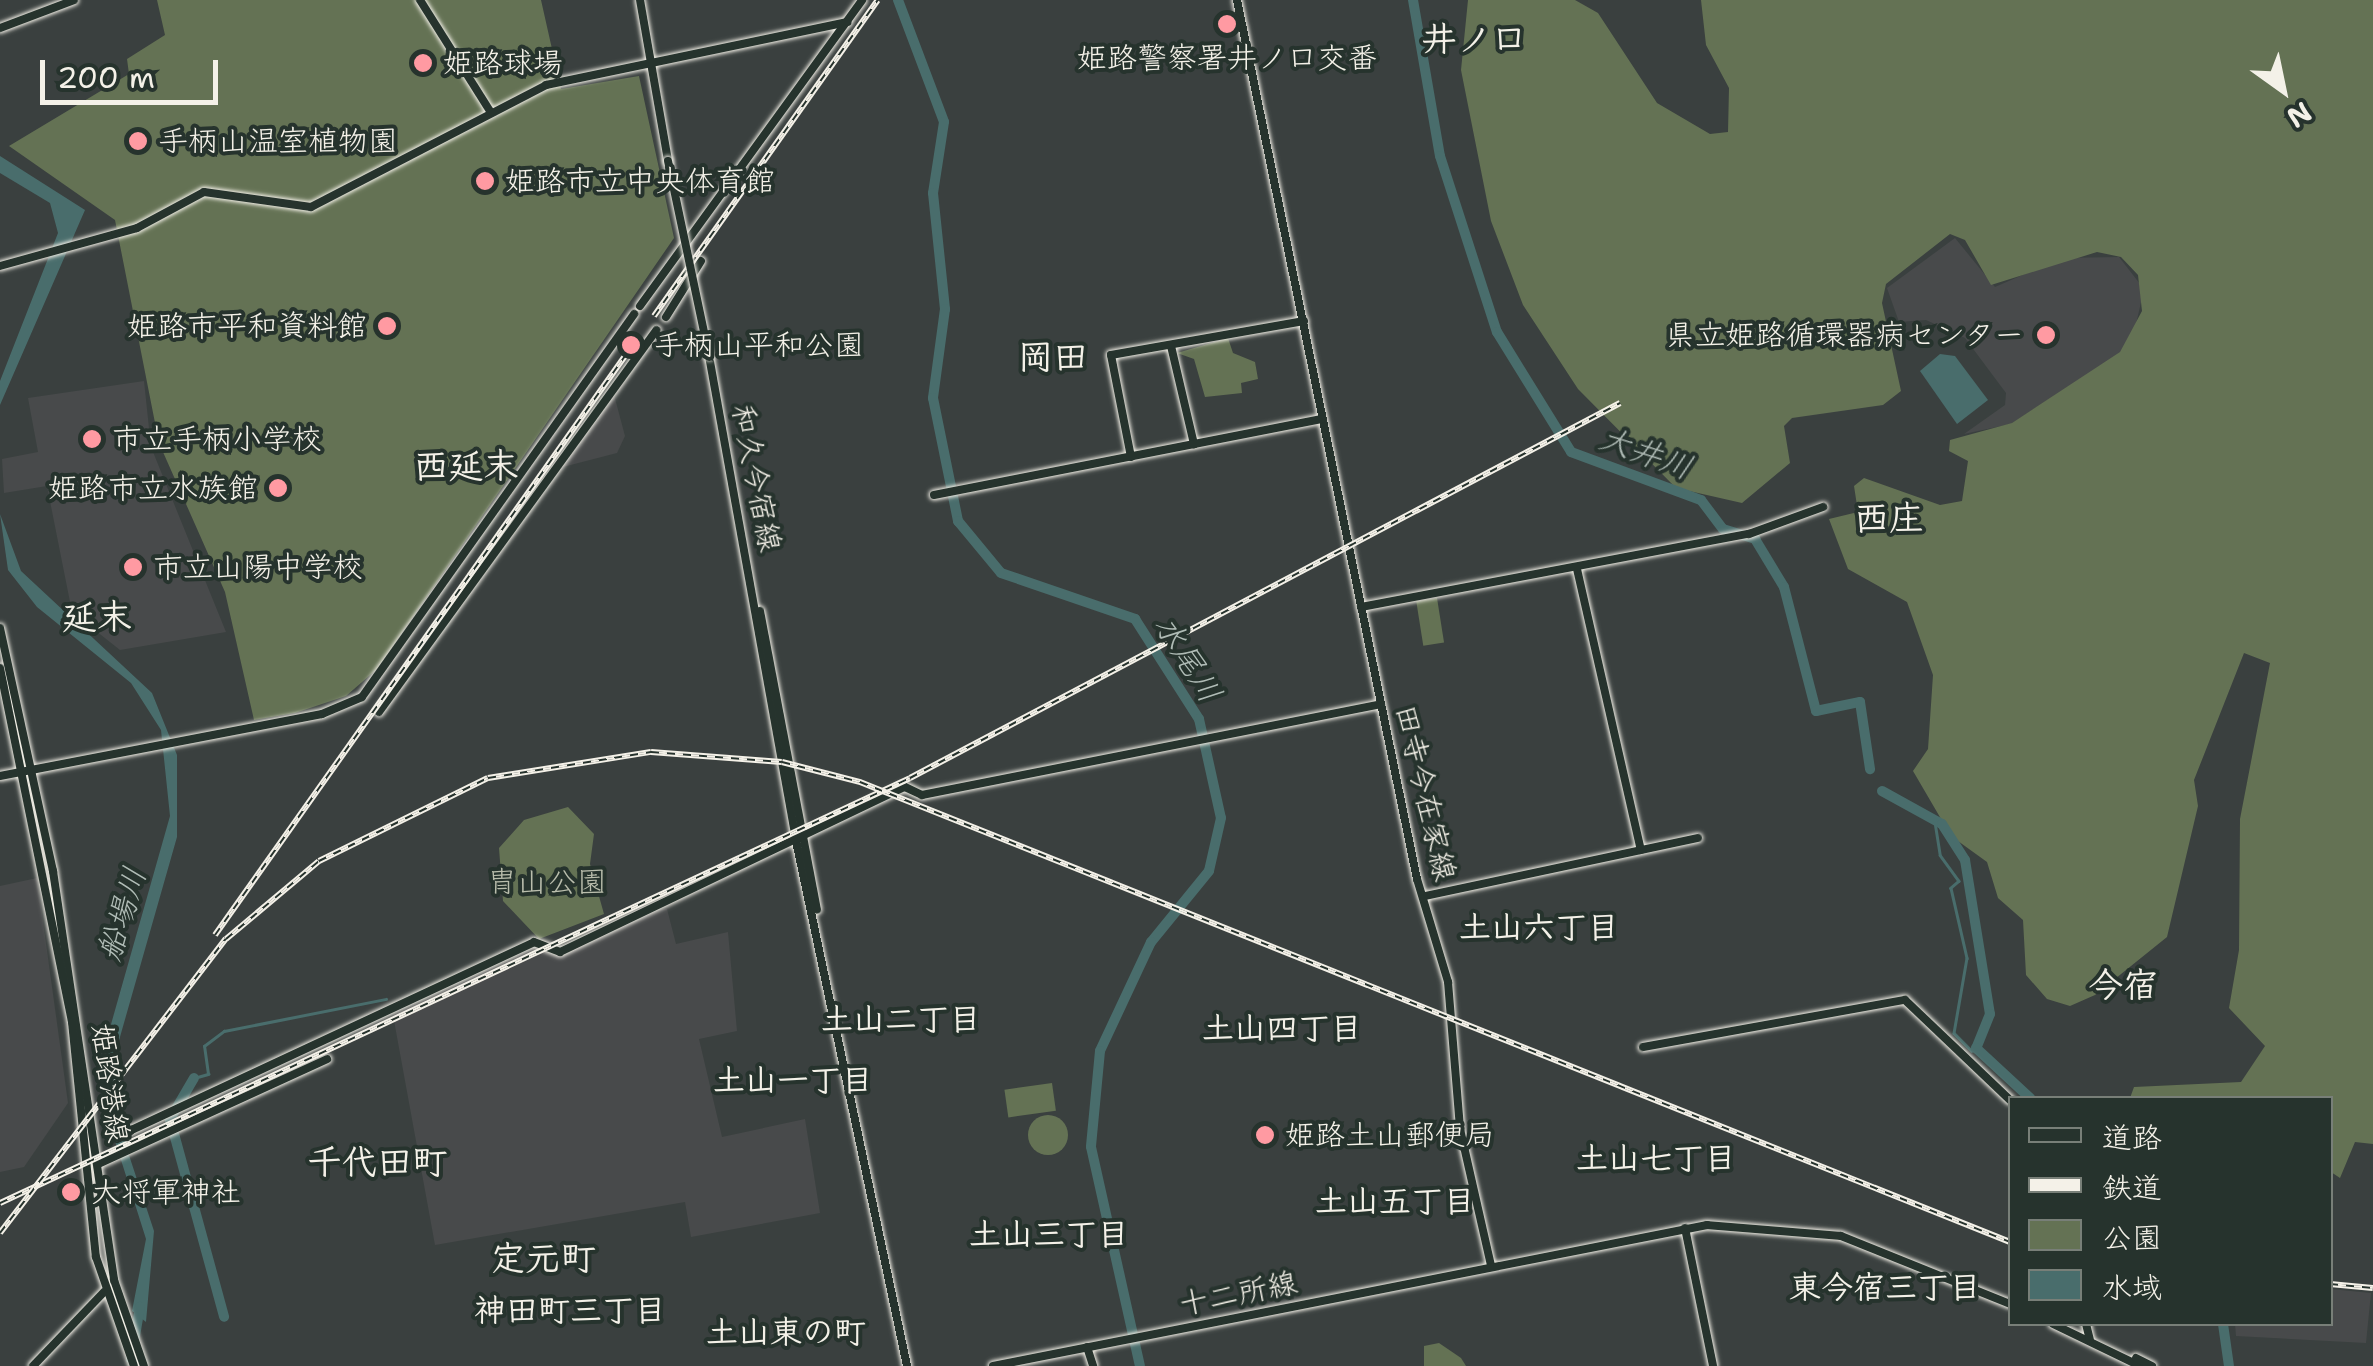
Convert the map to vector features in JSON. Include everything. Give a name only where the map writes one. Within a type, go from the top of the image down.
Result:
[{"type":"street","points":[[0,28],[74,0]]},
{"type":"street","points":[[420,0],[490,110]]},
{"type":"street","name":"和久今宿線","points":[[640,0],[668,160],[808,835],[817,915]]},
{"type":"street","points":[[0,776],[333,711],[368,692],[637,310],[862,0]]},
{"type":"street","name":"田寺今在家線","points":[[1237,0],[1381,704],[1424,896],[1448,982],[1460,1129],[1492,1266]]},
{"type":"street","points":[[0,266],[78,246],[204,192],[311,207],[490,110],[560,80],[648,59],[846,22]]},
{"type":"street","points":[[666,316],[701,261]]},
{"type":"street","points":[[1131,458],[1110,355],[1304,321]]},
{"type":"street","points":[[380,712],[657,330]]},
{"type":"street","points":[[1171,346],[1194,444]]},
{"type":"street","points":[[934,495],[1322,419]]},
{"type":"street","points":[[1361,608],[1749,534],[1823,508]]},
{"type":"street","points":[[1577,569],[1641,850]]},
{"type":"street","name":"和久今宿線","points":[[757,602],[796,841],[817,915],[907,1366]]},
{"type":"street","name":"姫路港線","points":[[0,628],[98,1164],[114,1280],[144,1366]]},
{"type":"street","name":"姫路港線","points":[[0,668],[28,771],[72,1022],[104,1292],[134,1366]]},
{"type":"street","points":[[126,1133],[534,942],[560,952],[905,787],[922,795],[1217,742],[1381,704]]},
{"type":"street","points":[[1424,896],[1698,838]]},
{"type":"street","points":[[1643,1047],[1904,1000],[2008,1098]]},
{"type":"street","points":[[98,1164],[327,1059]]},
{"type":"street","points":[[1492,1266],[1685,1228],[1841,1236],[2008,1303]]},
{"type":"street","points":[[1685,1228],[1713,1366]]},
{"type":"street","name":"十二所線","points":[[993,1366],[1492,1266]]},
{"type":"street","points":[[33,1366],[104,1292]]},
{"type":"street","points":[[2058,1326],[2152,1366]]},
{"type":"street","points":[[2086,1326],[2090,1340],[2137,1366]]},
{"type":"street","points":[[1088,1346],[1093,1366]]},
{"type":"shaded area","name":"県立姫路循環器病センター","points":[[1955,238],[1995,287],[2062,258],[2119,257],[2144,289],[2134,333],[2120,353],[2011,424],[1964,434],[2005,405],[2006,393],[1965,338],[1926,320],[1899,322],[1887,288]]},
{"type":"shaded area","points":[[144,381],[151,447],[226,632],[120,650],[72,612],[47,486],[4,493],[2,459],[38,452],[28,398]]},
{"type":"shaded area","points":[[613,391],[625,436],[617,453],[559,468]]},
{"type":"shaded area","points":[[37,878],[68,1103],[24,1167],[0,1172],[0,886]]},
{"type":"shaded area","points":[[658,909],[667,909],[676,944],[728,932],[737,1031],[699,1039],[722,1137],[805,1119],[820,1213],[691,1237],[685,1202],[435,1245],[393,1015],[535,947],[560,955]]},
{"type":"shaded area","points":[[2333,1289],[2371,1293],[2366,1343],[2236,1336],[2235,1326],[2333,1326]]},
{"type":"green space","name":"手柄山平和公園","points":[[157,0],[541,0],[561,89],[639,76],[674,238],[377,669],[346,696],[295,713],[254,720],[225,592],[159,443],[115,220],[9,146],[129,74],[127,59],[165,35]]},
{"type":"green space","points":[[1468,0],[1575,0],[1598,13],[1657,103],[1710,134],[1728,132],[1729,88],[1706,45],[1701,0],[2373,0],[2373,1144],[2355,1142],[2340,1178],[2333,1173],[2333,1096],[2131,1096],[2134,1087],[2241,1082],[2265,1046],[2229,1008],[2239,950],[2240,819],[2270,663],[2244,653],[2194,780],[2198,806],[2167,937],[2095,995],[2070,1006],[2047,999],[2026,975],[2023,920],[1998,898],[1987,862],[1951,836],[1913,771],[1928,749],[1933,675],[1907,602],[1848,569],[1829,519],[1858,512],[1854,486],[1864,478],[1940,505],[1962,501],[1968,461],[1949,451],[1950,440],[2012,423],[2120,352],[2142,311],[2138,275],[2121,257],[2097,252],[1991,285],[1965,240],[1950,234],[1886,284],[1882,303],[1901,391],[1883,405],[1792,418],[1784,426],[1790,463],[1742,503],[1676,488],[1578,389],[1523,305],[1491,221],[1461,70]]},
{"type":"green space","points":[[1228,338],[1233,353],[1255,362],[1258,379],[1241,383],[1242,393],[1205,397],[1194,359],[1177,353]]},
{"type":"green space","points":[[1437,598],[1444,642],[1423,646],[1416,601]]},
{"type":"green space","name":"冑山公園","points":[[568,807],[594,834],[590,864],[604,914],[539,939],[503,901],[499,848],[524,820]]},
{"type":"green space","points":[[1052,1083],[1056,1111],[1008,1117],[1004,1090]]},
{"type":"green space","points":[[1048,1115],[1062,1121],[1068,1135],[1062,1149],[1048,1155],[1034,1149],[1028,1135],[1034,1121]]},
{"type":"green space","points":[[1439,1343],[1466,1366],[1424,1366],[1424,1346]]},
{"type":"water","points":[[0,156],[85,210],[0,405],[0,381],[58,233],[50,203],[0,173]]},
{"type":"water","points":[[1940,354],[1955,356],[1988,400],[1957,424],[1920,371]]},
{"type":"water","points":[[0,514],[21,571],[152,693],[177,755],[177,837],[114,1058],[126,1146],[154,1231],[146,1322],[132,1311],[146,1239],[115,1141],[106,1042],[170,816],[161,730],[131,683],[37,607],[8,570]]},
{"type":"waterway","name":"水尾川","points":[[898,0],[944,122],[933,193],[945,309],[933,398],[958,521],[1001,573],[1135,619],[1199,719],[1221,818],[1209,871],[1151,942],[1100,1051],[1091,1147],[1140,1366]]},
{"type":"waterway","name":"大井川","points":[[1413,0],[1440,156],[1497,332],[1571,452],[1701,500],[1723,529],[1755,539],[1784,587],[1816,711],[1860,702],[1870,769]]},
{"type":"waterway","name":"大井川","points":[[1882,791],[1942,824],[1965,860],[1990,1014],[1976,1048],[2028,1096]]},
{"type":"waterway","points":[[1935,822],[1940,855],[1959,881],[1951,888],[1967,958],[1954,1033],[1972,1051]]},
{"type":"waterway","points":[[194,1078],[208,1074],[204,1046],[224,1031],[386,999]]},
{"type":"waterway","points":[[194,1078],[170,1119],[224,1317]]},
{"type":"waterway","name":"船場川","points":[[131,1359],[140,1307]]},
{"type":"waterway","name":"大井川","points":[[2223,1326],[2229,1366]]},
{"type":"railway","points":[[654,316],[878,0]]},
{"type":"railway","points":[[215,935],[637,339]]},
{"type":"railway","points":[[0,1203],[910,778],[1620,403]]},
{"type":"railway","points":[[0,1233],[226,939],[319,861],[488,778],[651,752],[782,762],[860,782],[2008,1241]]},
{"type":"railway","points":[[2333,1284],[2373,1288]]},
{"type":"place","name":"姫路警察署井ノ口交番","points":[[1227,24]]},
{"type":"place","name":"姫路球場","points":[[423,63]]},
{"type":"place","name":"手柄山温室植物園","points":[[138,141]]},
{"type":"place","name":"姫路市立中央体育館","points":[[485,181]]},
{"type":"place","name":"姫路市平和資料館","points":[[387,326]]},
{"type":"place","name":"県立姫路循環器病センター","points":[[2046,335]]},
{"type":"place","name":"手柄山平和公園","points":[[631,345]]},
{"type":"place","name":"市立手柄小学校","points":[[92,439]]},
{"type":"place","name":"姫路市立水族館","points":[[278,488]]},
{"type":"place","name":"市立山陽中学校","points":[[133,567]]},
{"type":"place","name":"姫路土山郵便局","points":[[1265,1135]]},
{"type":"place","name":"大将軍神社","points":[[71,1192]]},
{"type":"district","name":"井ノ口","points":[[1474,39]]},
{"type":"district","name":"岡田","points":[[1053,357]]},
{"type":"district","name":"西延末","points":[[466,466]]},
{"type":"district","name":"西庄","points":[[1889,518]]},
{"type":"district","name":"延末","points":[[97,617]]},
{"type":"district","name":"土山六丁目","points":[[1539,927]]},
{"type":"district","name":"今宿","points":[[2123,985]]},
{"type":"district","name":"土山二丁目","points":[[901,1019]]},
{"type":"district","name":"土山四丁目","points":[[1282,1028]]},
{"type":"district","name":"土山一丁目","points":[[793,1080]]},
{"type":"district","name":"土山七丁目","points":[[1656,1158]]},
{"type":"district","name":"千代田町","points":[[377,1162]]},
{"type":"district","name":"土山五丁目","points":[[1395,1201]]},
{"type":"district","name":"土山三丁目","points":[[1049,1234]]},
{"type":"district","name":"定元町","points":[[543,1258]]},
{"type":"district","name":"東今宿三丁目","points":[[1885,1287]]},
{"type":"district","name":"神田町三丁目","points":[[570,1310]]},
{"type":"district","name":"土山東の町","points":[[786,1332]]}]
